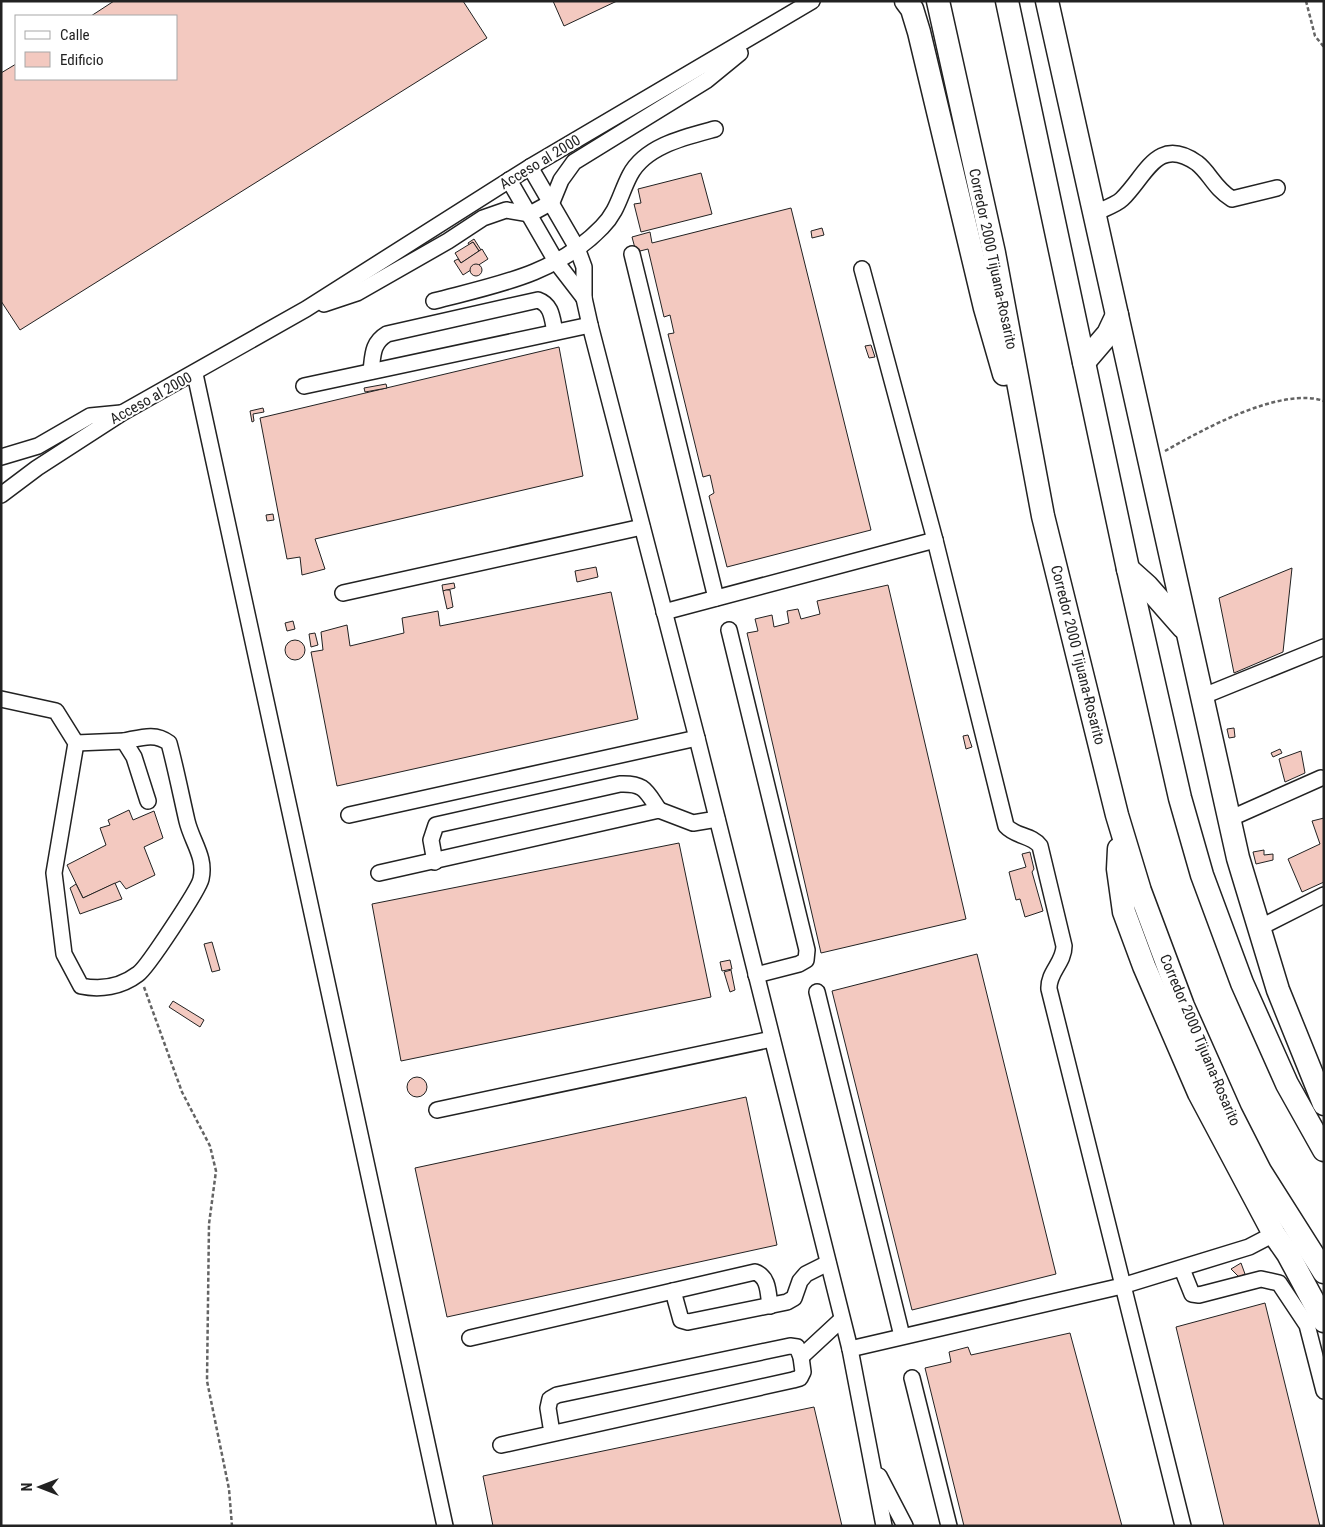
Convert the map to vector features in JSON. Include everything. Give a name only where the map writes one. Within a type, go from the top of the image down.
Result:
[{"type":"highway","points":[[906,1],[912,9],[920,32],[985,308],[1043,516]]},
{"type":"highway","name":"Corredor 2000 Tijuana-Rosarito","points":[[938,1],[994,253],[1043,516],[1121,828],[1140,891],[1183,1006],[1209,1067],[1260,1171],[1324,1272]]},
{"type":"highway","points":[[1007,1],[1128,569],[1180,798],[1202,875],[1242,983],[1287,1084],[1324,1150]]},
{"type":"highway","points":[[1047,1],[1229,819],[1278,990],[1321,1094]]},
{"type":"highway","points":[[1084,362],[1108,334],[1117,315]]},
{"type":"highway","points":[[1128,569],[1148,586],[1186,630]]},
{"type":"highway","points":[[1121,828],[1118,869],[1124,912],[1144,966],[1199,1093],[1274,1234],[1288,1254],[1324,1321]]},
{"type":"street","name":"Acceso al 2000","points":[[3,491],[122,414],[306,309],[508,180],[812,1]]},
{"type":"street","name":"Acceso al 2000","points":[[552,202],[561,180],[574,162],[708,80],[778,22]]},
{"type":"street","points":[[434,301],[517,279],[557,263],[602,227],[621,201],[630,175],[640,160],[684,137],[715,129]]},
{"type":"street","points":[[1095,213],[1121,200],[1146,166],[1163,154],[1184,156],[1199,165],[1220,192],[1232,199],[1277,188]]},
{"type":"street","points":[[530,167],[577,248],[584,267],[584,298],[590,325],[697,738],[850,1349],[884,1526]]},
{"type":"street","points":[[508,180],[530,214],[557,263],[584,298]]},
{"type":"street","points":[[530,214],[552,202]]},
{"type":"street","name":"Acceso al 2000","points":[[306,309],[356,293],[448,242],[483,218],[506,210],[530,214]]},
{"type":"street","points":[[632,254],[716,598]]},
{"type":"street","points":[[862,269],[935,540],[1006,826],[1013,833],[1035,840],[1040,846],[1064,946],[1062,958],[1049,979],[1049,989],[1183,1526]]},
{"type":"street","points":[[371,371],[373,349],[377,340],[387,334],[538,300],[546,303],[550,309],[555,332]]},
{"type":"street","points":[[304,386],[590,325]]},
{"type":"street","points":[[195,374],[445,1526]]},
{"type":"street","points":[[1,457],[38,446],[90,416],[122,414]]},
{"type":"street","points":[[343,592],[642,527]]},
{"type":"street","points":[[664,612],[935,540]]},
{"type":"street","points":[[729,630],[807,950],[806,960],[799,964],[756,975]]},
{"type":"street","points":[[1201,697],[1324,647]]},
{"type":"street","points":[[1,699],[56,711],[76,743],[54,874],[64,954],[80,986],[110,987],[139,974],[187,907],[201,880],[201,855],[188,823],[169,743],[163,738],[150,736],[124,741],[76,743]]},
{"type":"street","points":[[349,815],[697,738]]},
{"type":"street","points":[[124,741],[134,757],[148,800]]},
{"type":"street","points":[[1229,819],[1321,778]]},
{"type":"street","points":[[435,862],[431,840],[436,825],[465,818],[628,784],[636,784],[645,789],[659,810]]},
{"type":"street","points":[[379,874],[659,810],[693,823],[717,818]]},
{"type":"street","points":[[1259,928],[1324,896]]},
{"type":"street","points":[[817,992],[902,1336]]},
{"type":"street","points":[[437,1110],[772,1039]]},
{"type":"street","points":[[850,1349],[1122,1286],[1249,1247],[1274,1234]]},
{"type":"street","points":[[673,1291],[677,1313],[681,1320],[688,1322],[770,1306],[794,1298],[800,1280],[806,1274],[828,1263]]},
{"type":"street","points":[[1182,1269],[1192,1294],[1199,1295],[1260,1279],[1279,1283],[1307,1325],[1324,1392]]},
{"type":"street","points":[[470,1338],[755,1272],[762,1274],[766,1280],[770,1306]]},
{"type":"street","points":[[801,1357],[842,1320]]},
{"type":"street","points":[[501,1446],[800,1378],[803,1372],[801,1357],[797,1347],[790,1346],[558,1395],[550,1399],[548,1408],[552,1433]]},
{"type":"street","points":[[912,1378],[949,1526]]},
{"type":"street","points":[[872,1461],[905,1526]]},
{"type":"path","points":[[1306,1],[1315,36],[1324,47]]},
{"type":"path","points":[[1149,461],[1238,413],[1300,397],[1324,401]]},
{"type":"path","points":[[139,974],[182,1092],[210,1146],[216,1170],[209,1224],[206,1381],[229,1489],[232,1526]]},
{"type":"building","points":[[114,1],[463,1],[487,38],[20,330],[1,301],[1,73],[15,65],[15,80],[178,80],[178,15],[93,15]]},
{"type":"building","points":[[553,1],[617,1],[564,26]]},
{"type":"building","points":[[701,173],[712,214],[641,232],[634,204],[641,203],[638,189]]},
{"type":"building","points":[[791,208],[871,530],[727,567],[709,496],[714,493],[710,475],[703,477],[668,334],[674,333],[670,315],[664,317],[648,249],[636,252],[632,237],[650,232],[652,243]]},
{"type":"building","points":[[822,228],[824,235],[812,238],[811,231]]},
{"type":"building","points":[[474,239],[481,250],[479,251],[473,242],[469,245],[468,243]]},
{"type":"building","points":[[473,242],[479,251],[461,263],[455,253]]},
{"type":"building","points":[[482,249],[488,259],[463,275],[454,261],[458,259],[461,263]]},
{"type":"building","points":[[476,264],[482,270],[476,276],[470,270]]},
{"type":"building","points":[[871,345],[875,357],[869,358],[865,346]]},
{"type":"building","points":[[559,347],[583,476],[315,539],[325,569],[302,575],[300,557],[287,559],[260,418]]},
{"type":"building","points":[[386,384],[387,388],[365,392],[364,388]]},
{"type":"building","points":[[263,408],[264,412],[253,414],[254,421],[252,422],[250,411]]},
{"type":"building","points":[[273,514],[274,520],[267,521],[266,515]]},
{"type":"building","points":[[596,567],[598,577],[577,582],[575,571]]},
{"type":"building","points":[[1292,568],[1283,652],[1234,673],[1219,598]]},
{"type":"building","points":[[454,583],[455,588],[443,591],[442,585]]},
{"type":"building","points":[[888,585],[966,919],[821,953],[747,633],[758,631],[755,619],[772,615],[774,627],[789,623],[787,611],[798,609],[801,619],[820,614],[817,601]]},
{"type":"building","points":[[450,590],[453,607],[447,609],[443,591]]},
{"type":"building","points":[[611,592],[638,719],[337,786],[311,652],[323,650],[321,632],[347,625],[350,646],[404,633],[402,618],[438,611],[440,626]]},
{"type":"building","points":[[293,621],[295,629],[287,631],[285,623]]},
{"type":"building","points":[[315,633],[318,645],[311,647],[309,634]]},
{"type":"building","points":[[295,640],[302,643],[305,650],[302,657],[295,660],[288,657],[285,650],[288,643]]},
{"type":"building","points":[[1234,728],[1235,737],[1229,738],[1227,729]]},
{"type":"building","points":[[968,735],[972,747],[966,749],[963,736]]},
{"type":"building","points":[[1280,749],[1282,753],[1273,757],[1271,753]]},
{"type":"building","points":[[1301,751],[1305,773],[1285,782],[1279,759]]},
{"type":"building","points":[[129,810],[133,820],[154,811],[163,838],[144,847],[155,875],[126,889],[120,881],[83,898],[67,865],[106,845],[100,828],[110,825],[108,820]]},
{"type":"building","points":[[1324,818],[1324,882],[1302,892],[1288,859],[1320,844],[1312,821]]},
{"type":"building","points":[[679,843],[711,997],[401,1061],[372,904]]},
{"type":"building","points":[[1264,850],[1264,855],[1273,854],[1273,860],[1256,864],[1253,852]]},
{"type":"building","points":[[1030,852],[1034,869],[1032,872],[1043,911],[1025,917],[1020,899],[1016,900],[1009,872],[1026,867],[1022,854]]},
{"type":"building","points":[[115,883],[122,899],[80,914],[70,888],[76,884],[83,898]]},
{"type":"building","points":[[212,942],[220,970],[212,972],[204,944]]},
{"type":"building","points":[[977,954],[1056,1274],[912,1310],[832,991]]},
{"type":"building","points":[[730,960],[732,969],[722,971],[720,962]]},
{"type":"building","points":[[731,970],[735,990],[730,992],[724,972]]},
{"type":"building","points":[[173,1001],[204,1020],[200,1027],[169,1007]]},
{"type":"building","points":[[413,1077],[421,1077],[427,1083],[427,1091],[421,1097],[413,1097],[407,1091],[407,1083]]},
{"type":"building","points":[[746,1097],[777,1245],[447,1317],[415,1168]]},
{"type":"building","points":[[1241,1263],[1245,1274],[1239,1277],[1231,1269]]},
{"type":"building","points":[[1265,1303],[1320,1526],[1224,1526],[1176,1327]]},
{"type":"building","points":[[1070,1333],[1122,1526],[964,1526],[925,1368],[951,1362],[949,1352],[968,1347],[971,1355]]},
{"type":"building","points":[[814,1407],[842,1526],[493,1526],[483,1476]]}]
